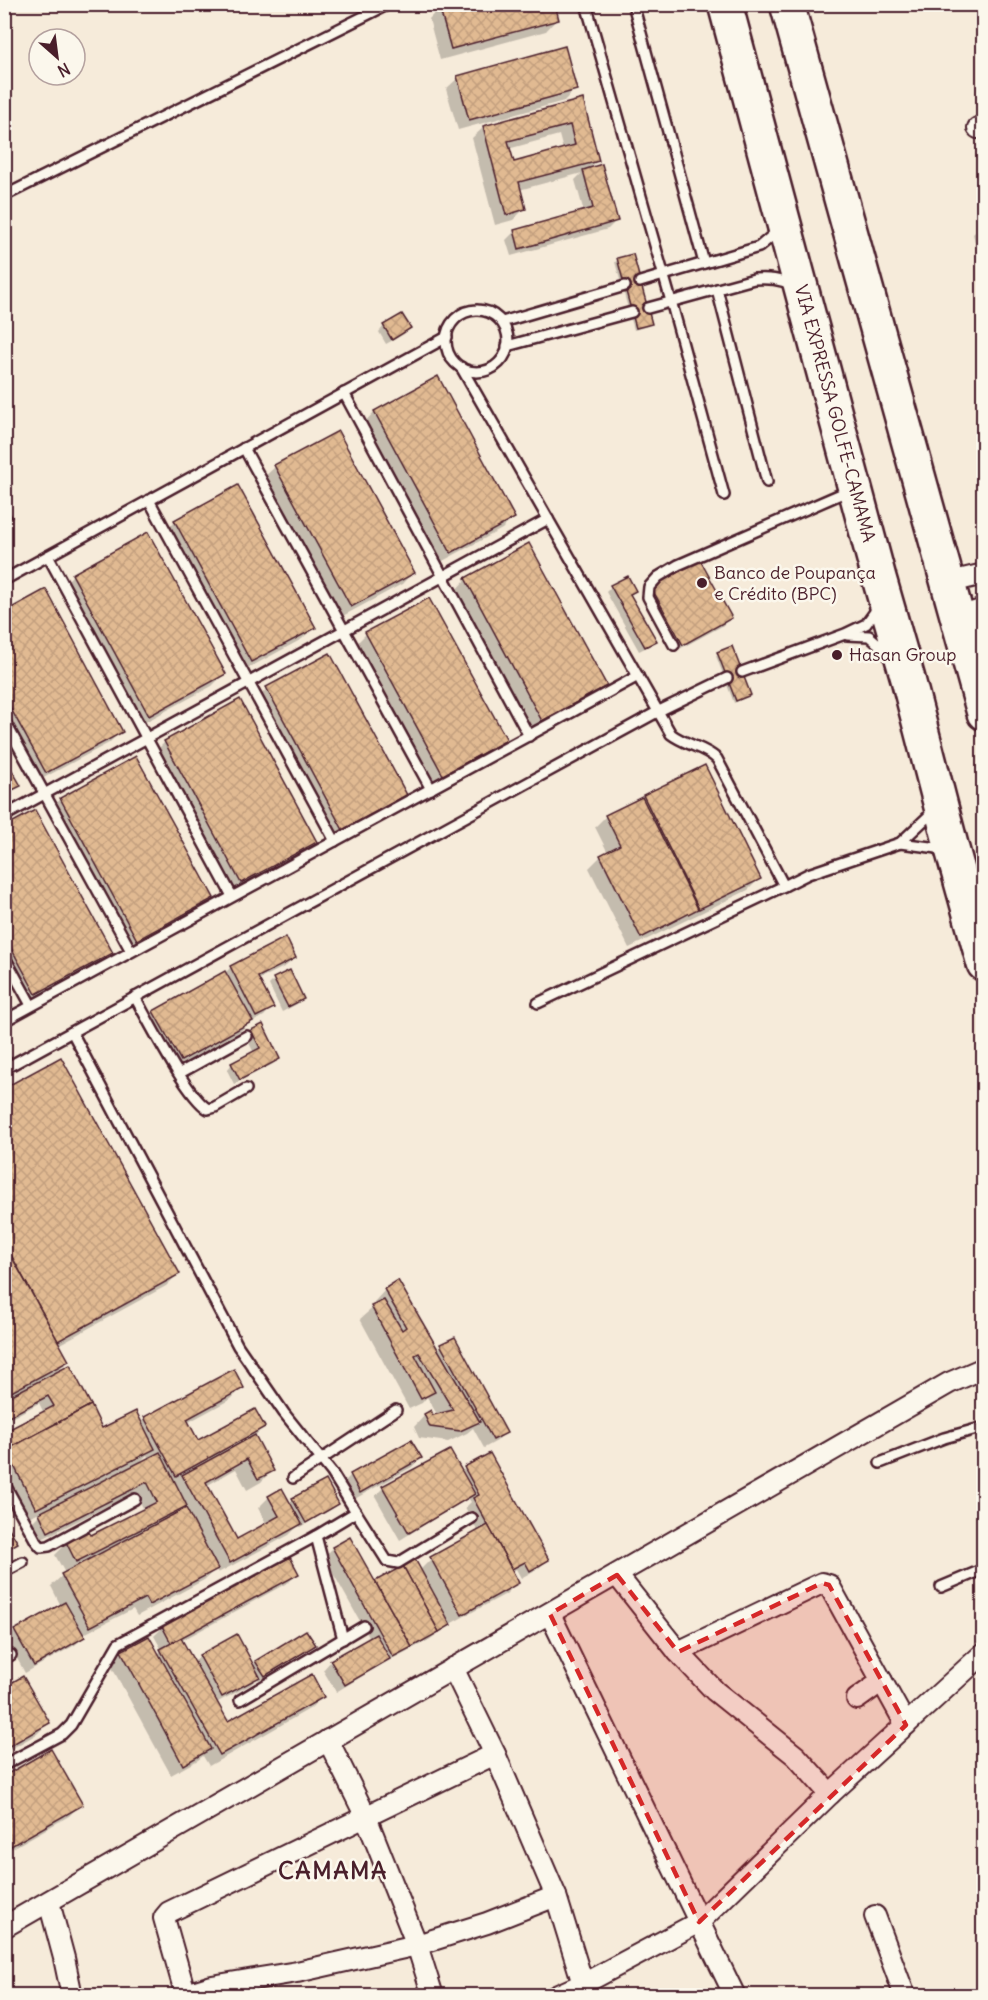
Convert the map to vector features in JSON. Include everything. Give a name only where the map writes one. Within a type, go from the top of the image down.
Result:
[{"type":"highway","name":"VIA EXPRESSA GOLFE-CAMAMA","points":[[725,4],[941,804],[965,870],[983,961]]},
{"type":"highway","points":[[787,4],[946,583],[970,614],[982,703]]},
{"type":"street","points":[[946,583],[984,574]]},
{"type":"street","points":[[4,1927],[949,1383],[984,1368]]},
{"type":"street","points":[[617,1575],[678,1652],[715,1691],[796,1756],[830,1794]]},
{"type":"street","points":[[678,1652],[822,1583],[826,1584],[829,1585],[906,1725]]},
{"type":"street","points":[[550,1614],[735,1995]]},
{"type":"street","points":[[556,1995],[583,1984],[699,1922],[830,1794],[984,1653]]},
{"type":"street","points":[[453,1668],[495,1754],[556,1896],[583,1984]]},
{"type":"street","points":[[856,1699],[882,1681]]},
{"type":"street","points":[[328,1740],[366,1817],[417,1945],[433,1995]]},
{"type":"street","points":[[495,1754],[170,1912],[164,1918],[186,1995],[212,1986],[297,1972],[417,1945],[487,1923],[556,1896]]},
{"type":"street","points":[[49,1902],[72,1995]]},
{"type":"street","points":[[875,1916],[905,1995]]},
{"type":"lane","points":[[4,196],[390,4]]},
{"type":"lane","points":[[586,4],[724,495]]},
{"type":"lane","points":[[633,4],[704,263]]},
{"type":"lane","points":[[640,282],[759,246],[773,235],[777,226],[771,176]]},
{"type":"lane","points":[[648,308],[754,279],[782,280],[794,286],[814,334]]},
{"type":"lane","points":[[502,322],[625,286]]},
{"type":"lane","points":[[717,289],[767,482]]},
{"type":"lane","points":[[461,367],[476,372],[495,366],[502,359],[507,346],[506,331],[502,322],[494,315],[474,310],[456,319],[447,337],[450,357],[461,367],[671,734],[677,739],[713,754],[717,759],[784,886]]},
{"type":"lane","points":[[507,346],[632,312]]},
{"type":"lane","points":[[4,580],[447,337]]},
{"type":"lane","points":[[344,393],[529,736]]},
{"type":"lane","points":[[243,448],[430,789]]},
{"type":"lane","points":[[674,645],[648,597],[650,587],[657,577],[678,565],[855,488]]},
{"type":"lane","points":[[149,500],[335,841]]},
{"type":"lane","points":[[4,816],[548,519]]},
{"type":"lane","points":[[48,556],[232,896]]},
{"type":"lane","points":[[742,672],[866,624],[874,613],[880,597],[879,578]]},
{"type":"lane","points":[[845,634],[869,636],[885,647],[908,679]]},
{"type":"lane","points":[[4,1020],[638,676]]},
{"type":"lane","points":[[4,1069],[658,711],[727,678]]},
{"type":"lane","points":[[4,720],[131,951]]},
{"type":"lane","points":[[538,1003],[808,874],[900,843],[941,804]]},
{"type":"lane","points":[[900,843],[965,870]]},
{"type":"lane","points":[[4,956],[31,1005]]},
{"type":"lane","points":[[135,998],[201,1104],[208,1108],[215,1107],[246,1089]]},
{"type":"lane","points":[[72,1032],[238,1346],[284,1413],[332,1473],[387,1561],[398,1563],[472,1518]]},
{"type":"lane","points":[[180,1073],[247,1036]]},
{"type":"lane","points":[[293,1478],[396,1410]]},
{"type":"lane","points":[[880,1463],[944,1438],[984,1427]]},
{"type":"lane","points":[[4,1484],[41,1547],[49,1546],[135,1499]]},
{"type":"lane","points":[[4,1765],[62,1734],[71,1725],[118,1644],[356,1512]]},
{"type":"lane","points":[[316,1536],[343,1639]]},
{"type":"lane","points":[[4,1572],[23,1562]]},
{"type":"lane","points":[[941,1587],[984,1569]]},
{"type":"lane","points":[[240,1700],[364,1626]]},
{"type":"highlighted area","points":[[617,1575],[678,1652],[822,1583],[829,1585],[906,1725],[699,1922],[550,1614]]},
{"type":"building","points":[[445,4],[555,4],[559,20],[451,49],[439,6]]},
{"type":"building","points":[[565,46],[577,90],[469,120],[457,76]]},
{"type":"building","points":[[583,99],[599,161],[519,182],[526,209],[506,215],[483,126]],"holes":[[[570,125],[575,145],[514,162],[508,141]]]},
{"type":"building","points":[[602,164],[618,221],[519,249],[514,230],[593,208],[583,170]]},
{"type":"building","points":[[633,254],[652,324],[636,328],[617,258]]},
{"type":"building","points":[[402,314],[411,328],[392,340],[383,325]]},
{"type":"building","points":[[438,376],[515,518],[451,553],[374,411]]},
{"type":"building","points":[[338,431],[415,573],[351,607],[274,465]]},
{"type":"building","points":[[238,485],[316,628],[251,662],[174,520]]},
{"type":"building","points":[[4,504],[12,517],[4,521]]},
{"type":"building","points":[[148,532],[226,674],[149,716],[72,574]]},
{"type":"building","points":[[529,543],[607,686],[542,721],[465,578]]},
{"type":"building","points":[[700,560],[732,618],[683,645],[651,587]]},
{"type":"building","points":[[628,576],[636,591],[630,594],[657,641],[645,647],[610,585]]},
{"type":"building","points":[[46,589],[123,732],[46,773],[4,696],[4,612]]},
{"type":"building","points":[[429,598],[507,740],[443,775],[365,632]]},
{"type":"building","points":[[732,646],[751,695],[736,701],[717,652]]},
{"type":"building","points":[[330,653],[407,795],[343,830],[266,687]]},
{"type":"building","points":[[240,699],[317,842],[241,883],[164,741]]},
{"type":"building","points":[[4,756],[21,786],[4,794]]},
{"type":"building","points":[[136,756],[214,898],[137,940],[60,798]]},
{"type":"building","points":[[705,765],[761,879],[699,909],[643,795]]},
{"type":"building","points":[[642,797],[698,909],[641,938],[600,855],[620,845],[605,815]]},
{"type":"building","points":[[35,810],[113,953],[36,994],[4,935],[4,827]]},
{"type":"building","points":[[286,937],[296,958],[258,977],[274,1008],[256,1017],[230,966]]},
{"type":"building","points":[[290,970],[304,999],[288,1007],[273,978]]},
{"type":"building","points":[[225,971],[253,1021],[181,1061],[153,1011]]},
{"type":"building","points":[[4,998],[10,1009],[4,1012]]},
{"type":"building","points":[[263,1024],[280,1059],[240,1080],[231,1063],[260,1048],[251,1030]]},
{"type":"building","points":[[61,1057],[180,1274],[58,1341],[4,1242],[4,1088]]},
{"type":"building","points":[[4,1243],[69,1361],[4,1396]]},
{"type":"building","points":[[398,1280],[480,1422],[460,1431],[430,1427],[424,1414],[431,1410],[433,1415],[453,1410],[419,1353],[415,1355],[435,1392],[421,1399],[371,1306],[384,1300],[402,1330],[406,1327],[384,1289]]},
{"type":"building","points":[[455,1337],[507,1433],[493,1440],[440,1344]]},
{"type":"building","points":[[70,1365],[91,1405],[6,1450],[4,1432],[54,1406],[48,1396],[4,1419],[4,1399]]},
{"type":"building","points":[[234,1369],[244,1388],[187,1419],[198,1440],[255,1409],[265,1427],[176,1476],[144,1417]]},
{"type":"building","points":[[91,1405],[102,1428],[136,1411],[155,1449],[36,1509],[6,1450]]},
{"type":"building","points":[[255,1435],[274,1471],[258,1479],[247,1459],[206,1482],[237,1539],[279,1516],[268,1496],[282,1488],[302,1524],[230,1563],[182,1475]]},
{"type":"building","points":[[411,1440],[422,1458],[360,1493],[350,1474]]},
{"type":"building","points":[[450,1450],[475,1494],[409,1533],[382,1486]]},
{"type":"building","points":[[160,1452],[187,1506],[76,1562],[66,1542],[88,1531],[91,1535],[157,1502],[147,1482],[48,1532],[39,1513]]},
{"type":"building","points":[[490,1453],[549,1560],[530,1571],[525,1562],[512,1569],[473,1498],[479,1495],[464,1467]]},
{"type":"building","points":[[326,1480],[339,1504],[306,1523],[292,1498]]},
{"type":"building","points":[[186,1508],[218,1569],[149,1605],[145,1598],[90,1627],[61,1574]]},
{"type":"building","points":[[4,1520],[18,1543],[4,1551]]},
{"type":"building","points":[[488,1525],[519,1583],[462,1615],[430,1557]]},
{"type":"building","points":[[350,1537],[412,1647],[393,1657],[332,1547]]},
{"type":"building","points":[[290,1557],[299,1574],[171,1643],[162,1626]]},
{"type":"building","points":[[415,1559],[451,1625],[439,1632],[403,1566]]},
{"type":"building","points":[[403,1566],[439,1632],[412,1647],[375,1581]]},
{"type":"building","points":[[65,1602],[85,1637],[34,1666],[14,1630]]},
{"type":"building","points":[[306,1630],[316,1645],[265,1676],[255,1661]]},
{"type":"building","points":[[237,1634],[260,1677],[222,1697],[199,1655]]},
{"type":"building","points":[[376,1634],[390,1659],[345,1685],[330,1660]]},
{"type":"building","points":[[149,1636],[211,1749],[183,1765],[121,1651]]},
{"type":"building","points":[[181,1638],[228,1721],[312,1674],[324,1697],[220,1755],[160,1649]]},
{"type":"building","points":[[23,1676],[50,1723],[4,1749],[4,1687]]},
{"type":"building","points":[[51,1749],[83,1805],[4,1850],[4,1776]]},
{"type":"place","name":"Banco de Poupança e Crédito (BPC)","points":[[702,583]]},
{"type":"place","name":"Hasan Group","points":[[837,655]]},
{"type":"district","name":"CAMAMA","points":[[333,1871]]}]
